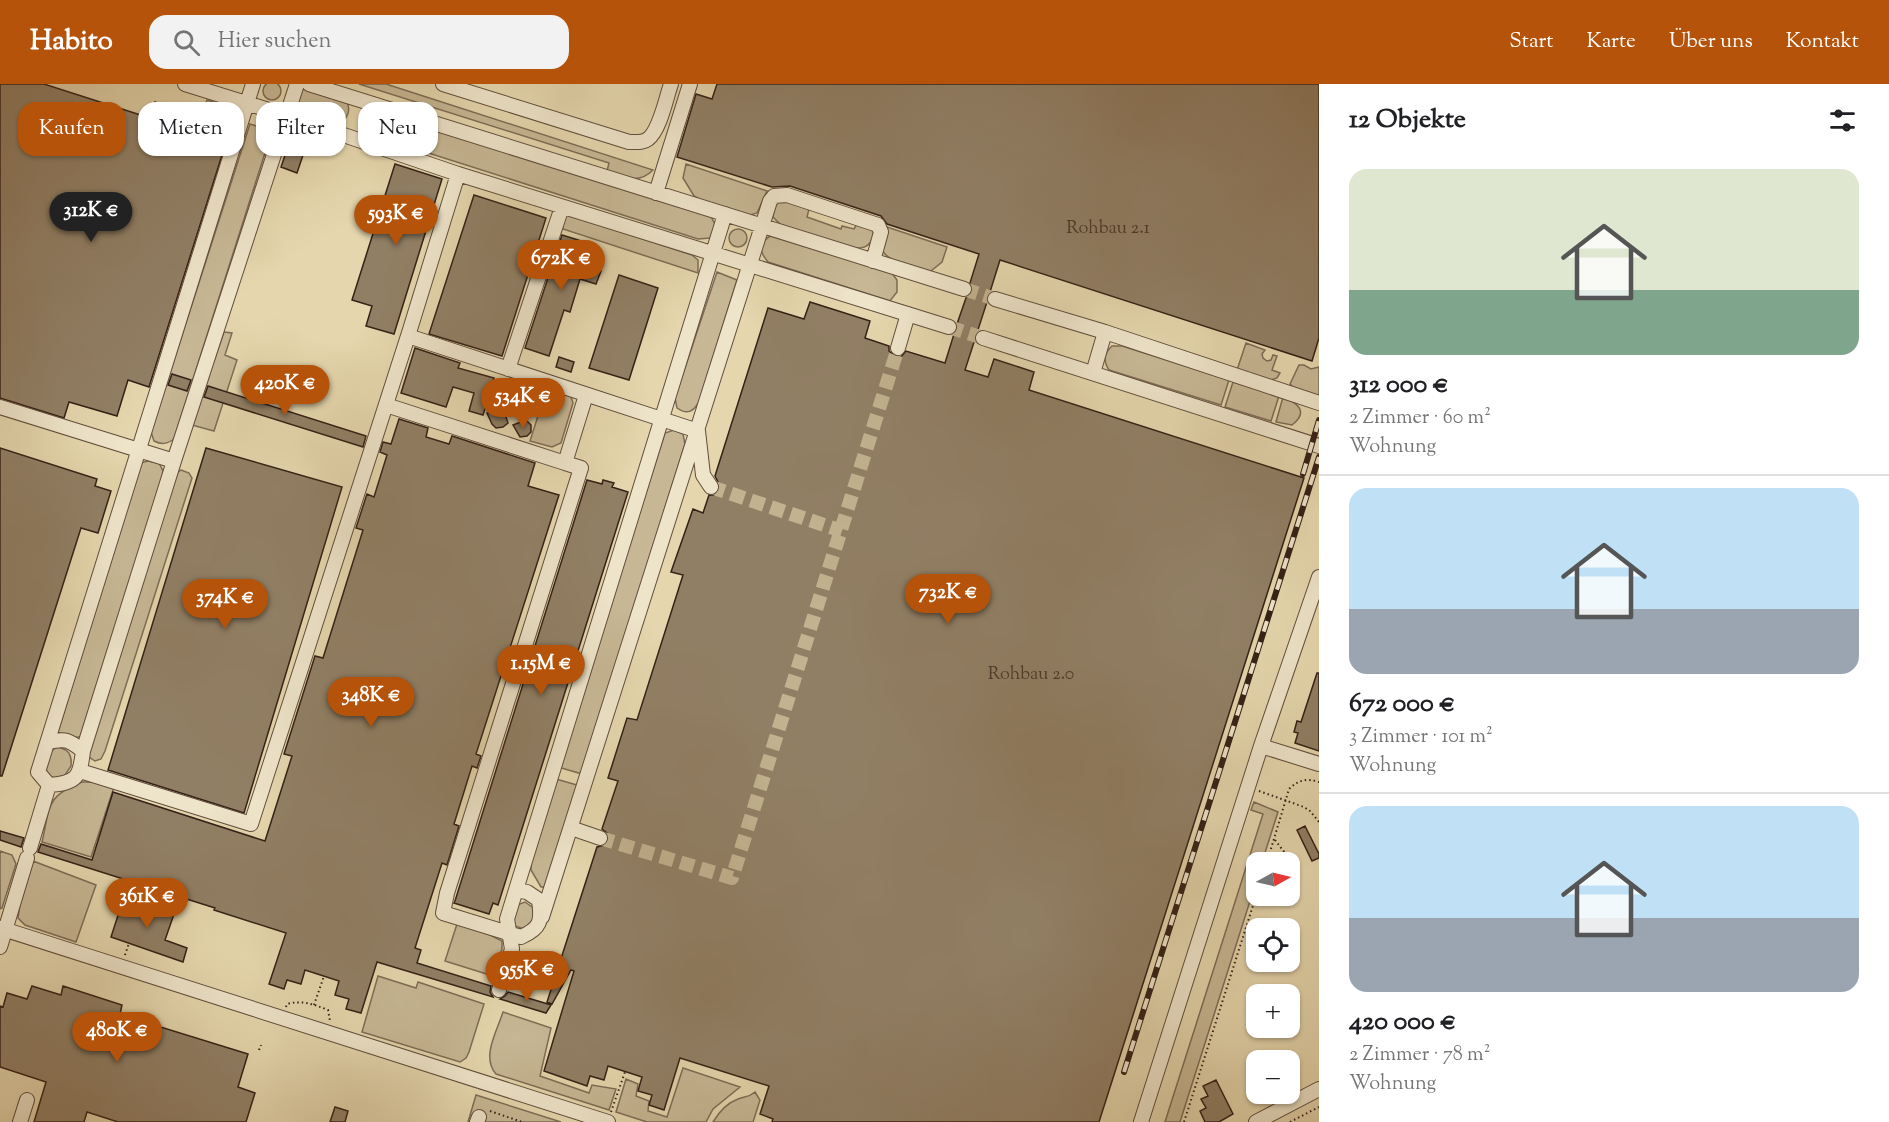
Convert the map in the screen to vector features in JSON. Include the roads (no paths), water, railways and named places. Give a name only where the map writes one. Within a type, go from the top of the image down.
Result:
[{"type":"lane","points":[[185,84],[256,106]]},
{"type":"lane","points":[[49,785],[38,772],[253,84]]},
{"type":"lane","points":[[292,102],[297,84]]},
{"type":"lane","points":[[309,84],[964,289]]},
{"type":"lane","points":[[443,84],[629,142],[639,142],[648,139],[655,131],[671,84]]},
{"type":"lane","points":[[656,193],[690,84]]},
{"type":"lane","points":[[346,136],[562,207],[949,327]]},
{"type":"lane","points":[[49,785],[67,784],[80,771],[83,751],[174,461],[275,156]]},
{"type":"lane","points":[[80,771],[251,824],[458,174]]},
{"type":"lane","points":[[386,405],[581,468],[447,893],[443,913],[521,937],[535,931],[542,917],[770,201],[774,196],[787,195],[878,225],[881,232],[873,261]]},
{"type":"lane","points":[[508,369],[562,207]]},
{"type":"lane","points":[[499,990],[512,949],[507,919],[725,214]]},
{"type":"lane","points":[[995,299],[1105,332],[1319,402]]},
{"type":"lane","points":[[898,348],[908,314]]},
{"type":"lane","points":[[1093,374],[1105,332]]},
{"type":"lane","points":[[408,336],[698,431]]},
{"type":"lane","points":[[983,338],[1319,446]]},
{"type":"lane","points":[[565,463],[586,394]]},
{"type":"lane","points":[[0,407],[174,461]]},
{"type":"lane","points":[[698,431],[703,475],[711,487]]},
{"type":"lane","points":[[1141,1122],[1261,747],[1319,577]]},
{"type":"lane","points":[[48,742],[62,739],[71,741],[83,751]]},
{"type":"lane","points":[[1261,747],[1319,764]]},
{"type":"lane","points":[[0,947],[2,929],[49,785]]},
{"type":"lane","points":[[571,828],[600,838]]},
{"type":"lane","points":[[516,890],[526,892],[539,900],[542,917]]},
{"type":"lane","points":[[2,929],[608,1122]]},
{"type":"lane","points":[[1256,1122],[1319,1089]]},
{"type":"lane","points":[[20,1122],[27,1100]]},
{"type":"tunnel","points":[[964,289],[995,299]]},
{"type":"tunnel","points":[[949,327],[983,338]]},
{"type":"tunnel","points":[[600,838],[732,878],[898,348]]},
{"type":"tunnel","points":[[711,487],[842,531]]},
{"type":"railway","points":[[1303,474],[1319,420]]},
{"type":"railway","points":[[1124,1072],[1319,457]]}]
